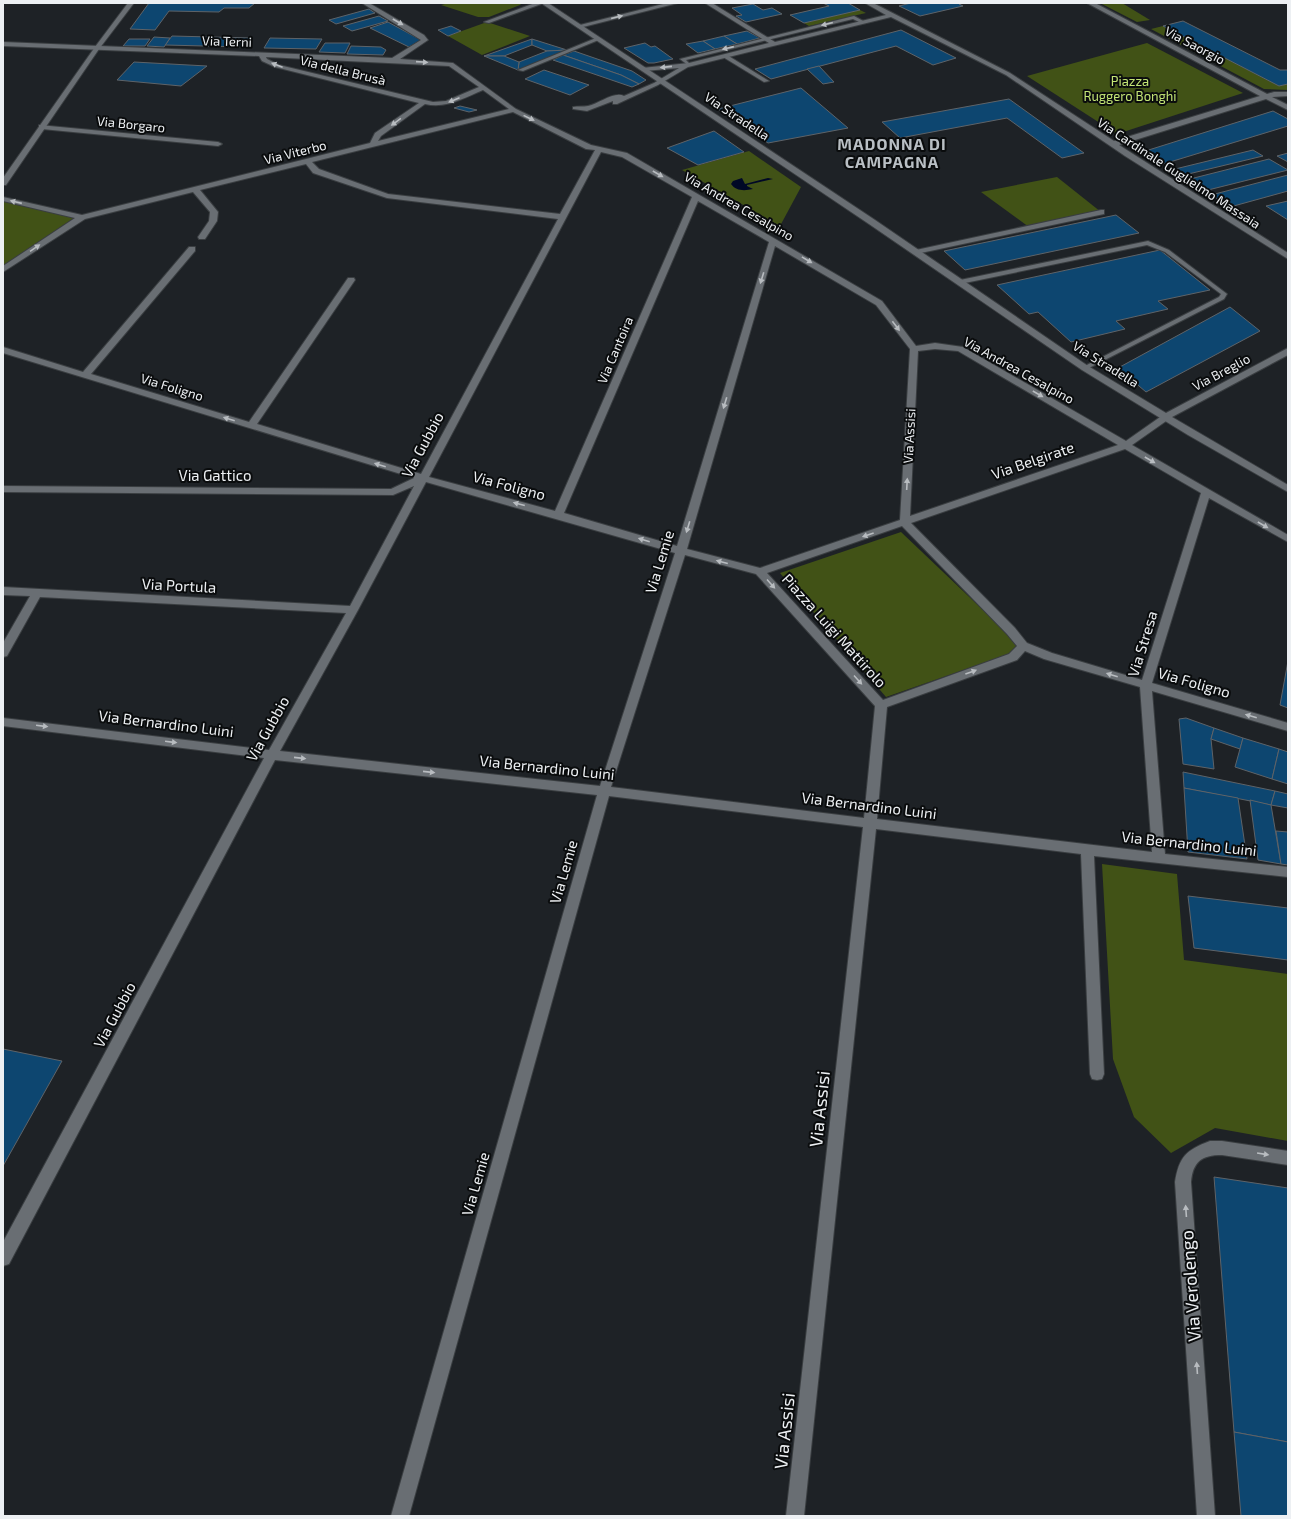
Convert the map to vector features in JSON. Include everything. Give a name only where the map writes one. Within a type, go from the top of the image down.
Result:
[{"type":"street","points":[[3,183],[97,48],[131,3]]},
{"type":"street","points":[[365,3],[422,36],[425,40],[393,60]]},
{"type":"street","points":[[487,22],[541,3]]},
{"type":"street","name":"Via Stradella","points":[[544,3],[916,252],[1085,368],[1288,489]]},
{"type":"street","points":[[579,26],[675,3]]},
{"type":"street","points":[[708,3],[774,44]]},
{"type":"street","name":"Via Cardinale Guglielmo Massaia","points":[[868,3],[1008,74],[1288,257]]},
{"type":"street","name":"Via Saorgio","points":[[1090,3],[1288,108]]},
{"type":"street","points":[[644,70],[689,65],[892,15]]},
{"type":"street","points":[[522,70],[598,39]]},
{"type":"street","name":"Via Terni","points":[[3,44],[261,54],[451,64]]},
{"type":"street","name":"Via della Brusà","points":[[261,54],[264,60],[277,66],[433,104],[447,103],[483,88]]},
{"type":"street","name":"Via Andrea Cesalpino","points":[[451,64],[514,110],[589,147],[624,155],[879,303],[914,349],[934,346],[960,349],[1288,539]]},
{"type":"street","points":[[615,103],[661,81],[689,65]]},
{"type":"street","points":[[1113,144],[1266,96],[1274,94],[1288,94]]},
{"type":"street","points":[[575,108],[588,110],[615,98],[631,96]]},
{"type":"street","points":[[373,145],[378,135],[424,102]]},
{"type":"street","name":"Via Viterbo","points":[[82,217],[514,110]]},
{"type":"street","name":"Via Borgaro","points":[[42,127],[218,144]]},
{"type":"street","name":"Via Gubbio","points":[[3,1258],[272,755],[353,610],[599,149]]},
{"type":"street","points":[[307,161],[316,171],[387,196],[562,217]]},
{"type":"street","points":[[195,189],[214,210],[216,215],[214,222],[202,237]]},
{"type":"street","name":"Via Cantoira","points":[[558,515],[696,196]]},
{"type":"street","points":[[3,199],[82,217]]},
{"type":"street","points":[[916,252],[1101,212]]},
{"type":"street","points":[[3,270],[82,217]]},
{"type":"street","name":"Via Lemie","points":[[400,1516],[604,791],[681,551],[774,241]]},
{"type":"street","points":[[85,375],[192,249]]},
{"type":"street","points":[[251,426],[351,280]]},
{"type":"street","name":"Via Assisi","points":[[905,523],[914,349]]},
{"type":"street","name":"Via Foligno","points":[[3,350],[423,478],[760,572]]},
{"type":"street","name":"Via Breglio","points":[[1166,417],[1288,351]]},
{"type":"street","name":"Via Belgirate","points":[[905,523],[949,506],[1126,445],[1166,417]]},
{"type":"street","name":"Via Gattico","points":[[3,489],[393,492],[423,478]]},
{"type":"street","name":"Via Stresa","points":[[1159,857],[1146,685],[1206,492]]},
{"type":"street","points":[[905,523],[1011,631],[1023,646]]},
{"type":"street","name":"Piazza Luigi Mattirolo","points":[[905,523],[760,572],[880,705],[1013,657],[1023,646]]},
{"type":"street","name":"Via Portula","points":[[3,591],[353,610]]},
{"type":"street","points":[[3,653],[38,593]]},
{"type":"street","name":"Via Foligno","points":[[1023,646],[1038,653],[1288,727]]},
{"type":"street","name":"Via Assisi","points":[[796,1516],[870,823],[880,705]]},
{"type":"street","name":"Via Bernardino Luini","points":[[3,722],[272,755],[604,791],[1087,850],[1288,872]]},
{"type":"street","points":[[1087,850],[1097,1074]]},
{"type":"street","name":"Via Verolengo","points":[[1206,1516],[1184,1182],[1185,1167],[1191,1158],[1210,1148],[1222,1148],[1288,1158]]},
{"type":"lane","points":[[689,65],[682,59],[854,18],[864,22]]},
{"type":"lane","points":[[725,56],[766,80]]},
{"type":"lane","points":[[960,282],[1148,243],[1167,250],[1224,294],[1222,298],[1085,368]]},
{"type":"green space","points":[[449,3],[522,3],[489,17],[478,17],[441,5]]},
{"type":"green space","points":[[1100,3],[1122,3],[1150,20],[1137,22]]},
{"type":"green space","points":[[860,10],[866,13],[809,26],[804,23]]},
{"type":"green space","points":[[487,22],[530,36],[482,55],[448,36]]},
{"type":"green space","points":[[1163,26],[1279,86],[1288,84],[1288,90],[1264,89],[1151,29]]},
{"type":"green space","name":"Piazza Ruggero Bonghi","points":[[1147,43],[1243,93],[1117,134],[1027,76]]},
{"type":"green space","points":[[749,151],[801,187],[780,226],[682,170]]},
{"type":"green space","points":[[1057,177],[1101,212],[1029,227],[981,192]]},
{"type":"green space","points":[[3,201],[74,218],[3,266]]},
{"type":"green space","points":[[901,532],[1024,649],[886,697],[780,573]]},
{"type":"green space","points":[[1102,864],[1177,874],[1184,960],[1288,974],[1288,1141],[1215,1128],[1171,1153],[1134,1117],[1113,1059]]},
{"type":"water","points":[[742,178],[745,184],[768,178],[773,179],[747,185],[753,189],[746,190],[740,190],[731,184],[733,181]]},
{"type":"building","points":[[149,3],[255,3],[249,8],[224,8],[219,12],[169,11],[155,30],[130,29]]},
{"type":"building","points":[[823,3],[848,3],[860,10],[804,23],[790,15],[829,6]]},
{"type":"building","points":[[911,3],[962,3],[959,4],[963,6],[920,16],[899,6]]},
{"type":"building","points":[[753,4],[763,10],[772,8],[782,14],[746,22],[736,16],[742,15],[732,8]]},
{"type":"building","points":[[369,9],[375,13],[336,24],[329,20]]},
{"type":"building","points":[[379,16],[388,21],[352,31],[343,26]]},
{"type":"building","points":[[1183,21],[1280,70],[1288,70],[1288,84],[1279,86],[1163,26]]},
{"type":"building","points":[[388,22],[421,40],[409,47],[370,28]]},
{"type":"building","points":[[451,26],[461,31],[448,36],[438,30]]},
{"type":"building","points":[[901,30],[956,58],[933,65],[896,46],[771,79],[755,69]]},
{"type":"building","points":[[747,31],[760,38],[737,44],[724,36]]},
{"type":"building","points":[[172,36],[251,38],[245,47],[165,45]]},
{"type":"building","points":[[724,36],[737,44],[715,49],[703,41]]},
{"type":"building","points":[[154,37],[170,38],[164,47],[147,46]]},
{"type":"building","points":[[270,38],[322,39],[316,49],[264,48]]},
{"type":"building","points":[[129,39],[150,39],[145,46],[123,46]]},
{"type":"building","points":[[532,39],[532,45],[504,56],[484,56]]},
{"type":"building","points":[[532,39],[567,50],[547,51],[532,45]]},
{"type":"building","points":[[703,41],[715,49],[698,53],[686,44]]},
{"type":"building","points":[[325,43],[350,43],[345,53],[319,52]]},
{"type":"building","points":[[645,43],[651,47],[655,46],[673,59],[648,63],[624,48]]},
{"type":"building","points":[[351,46],[381,47],[386,50],[383,55],[347,54]]},
{"type":"building","points":[[567,50],[518,70],[519,62],[547,51]]},
{"type":"building","points":[[574,51],[632,71],[646,80],[639,84],[621,75],[563,55]]},
{"type":"building","points":[[563,55],[621,75],[639,84],[632,87],[553,60]]},
{"type":"building","points":[[484,56],[504,56],[519,62],[518,70]]},
{"type":"building","points":[[134,62],[207,66],[181,86],[117,80]]},
{"type":"building","points":[[819,66],[834,82],[823,84],[807,69]]},
{"type":"building","points":[[544,70],[589,85],[570,95],[525,79]]},
{"type":"building","points":[[801,88],[848,128],[768,143],[718,109]]},
{"type":"building","points":[[1009,99],[1084,153],[1062,158],[1007,118],[900,138],[882,122]]},
{"type":"building","points":[[460,106],[477,110],[469,112],[454,108]]},
{"type":"building","points":[[1273,111],[1288,119],[1288,126],[1160,165],[1139,153]]},
{"type":"building","points":[[714,131],[744,152],[698,165],[667,148]]},
{"type":"building","points":[[1253,150],[1263,156],[1180,176],[1171,170]]},
{"type":"building","points":[[1288,153],[1288,162],[1277,156]]},
{"type":"building","points":[[1269,159],[1288,170],[1204,191],[1186,180]]},
{"type":"building","points":[[1288,175],[1288,191],[1230,207],[1211,195]]},
{"type":"building","points":[[1288,201],[1288,220],[1266,206]]},
{"type":"building","points":[[1116,215],[1139,233],[965,270],[944,251]]},
{"type":"building","points":[[1160,250],[1210,290],[1158,301],[1168,309],[1116,321],[1125,329],[1071,342],[1038,312],[1029,314],[997,285]]},
{"type":"building","points":[[1230,307],[1260,331],[1146,392],[1118,368]]},
{"type":"building","points":[[1288,661],[1288,708],[1280,705]]},
{"type":"building","points":[[1186,718],[1214,728],[1211,739],[1214,769],[1183,764],[1179,719]]},
{"type":"building","points":[[1214,728],[1243,738],[1240,749],[1211,739]]},
{"type":"building","points":[[1243,738],[1279,749],[1272,779],[1235,767]]},
{"type":"building","points":[[1279,749],[1288,752],[1288,784],[1272,779]]},
{"type":"building","points":[[1183,772],[1275,791],[1271,805],[1184,788]]},
{"type":"building","points":[[1184,788],[1238,798],[1247,859],[1188,852]]},
{"type":"building","points":[[1275,791],[1288,794],[1288,808],[1271,805]]},
{"type":"building","points":[[1250,800],[1271,805],[1281,864],[1258,860]]},
{"type":"building","points":[[1276,831],[1288,832],[1288,865],[1281,864]]},
{"type":"building","points":[[1188,896],[1288,908],[1288,960],[1194,948]]},
{"type":"building","points":[[3,1049],[62,1061],[3,1166]]},
{"type":"building","points":[[1214,1177],[1288,1188],[1288,1442],[1234,1432]]},
{"type":"building","points":[[1234,1432],[1288,1442],[1288,1516],[1241,1516]]},
{"type":"district","name":"MADONNA DI CAMPAGNA","points":[[892,153]]}]
